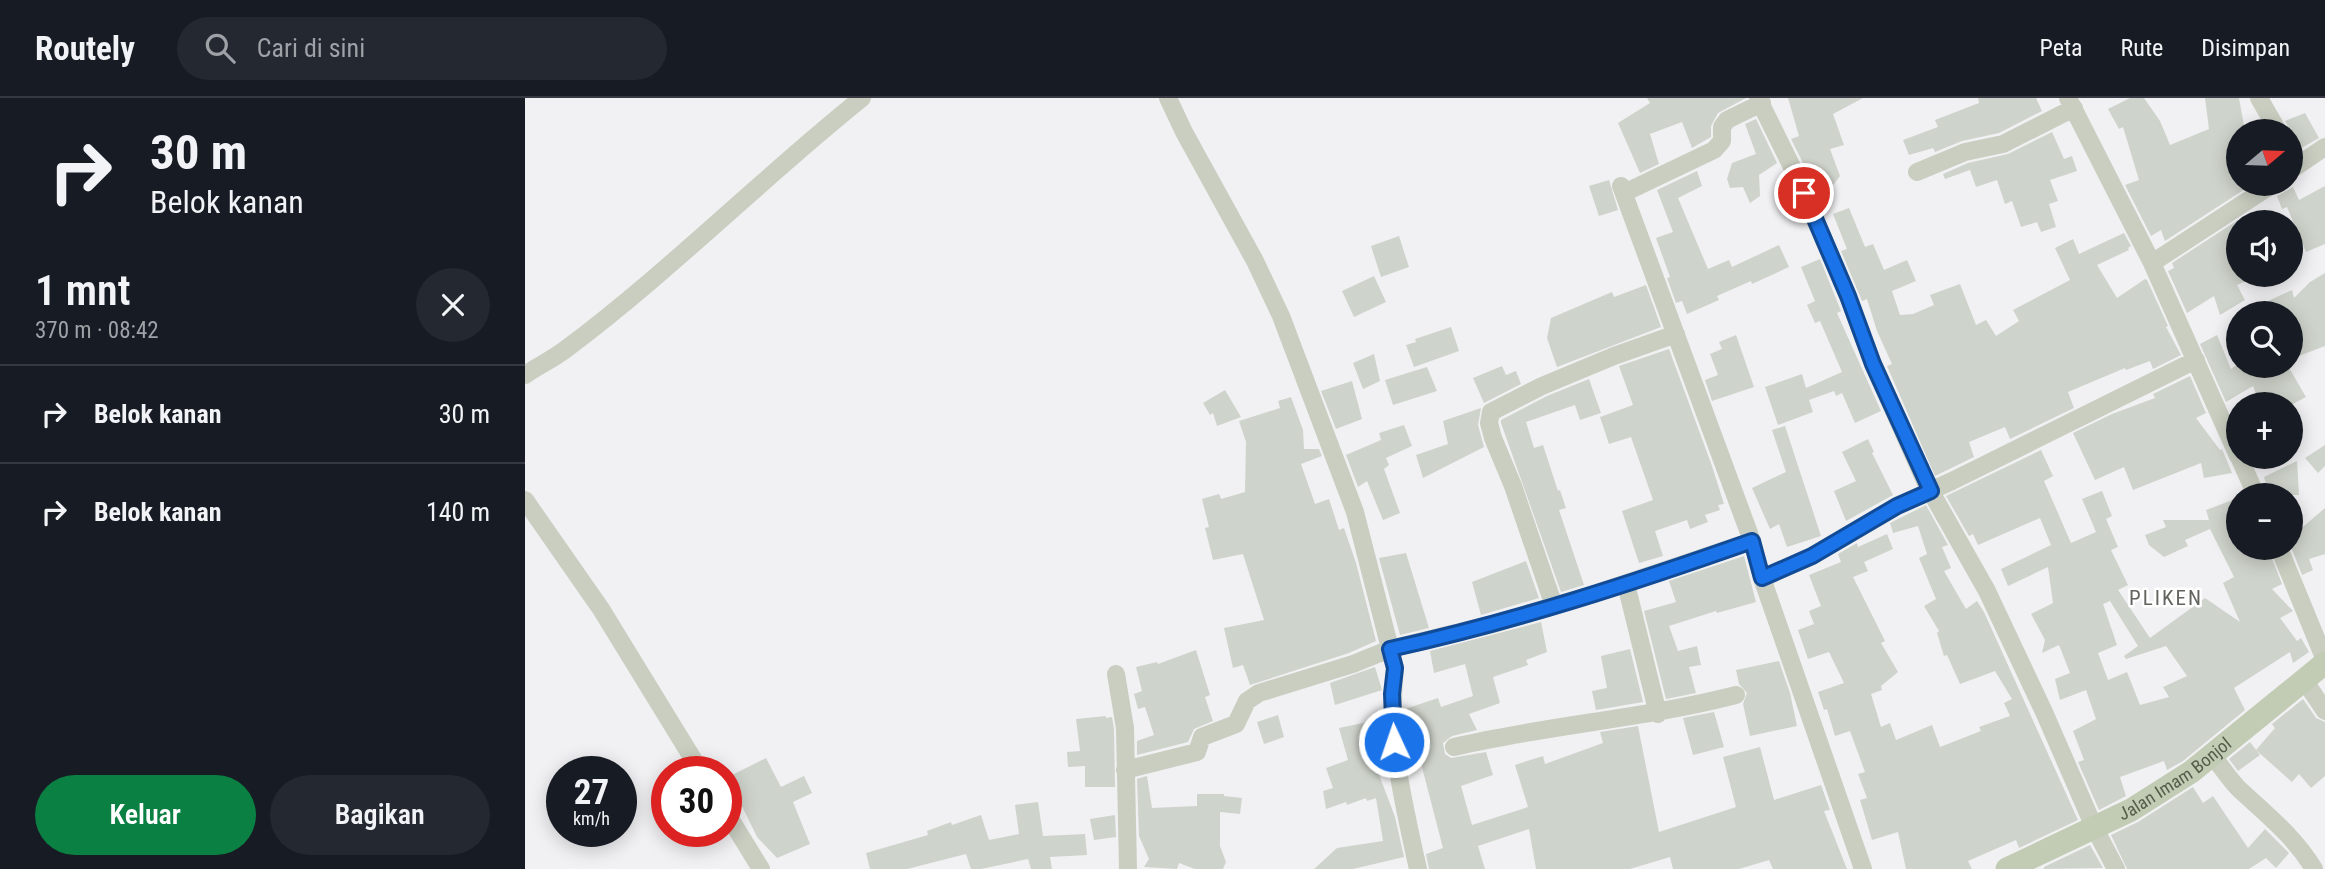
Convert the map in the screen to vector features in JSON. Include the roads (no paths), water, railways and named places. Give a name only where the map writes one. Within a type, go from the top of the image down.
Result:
[{"type":"main road","name":"Jalan Imam Bonjol","points":[[2007,869],[2131,810],[2191,772],[2325,662]]},
{"type":"street","points":[[525,375],[564,351],[636,292],[807,142],[862,98]]},
{"type":"street","points":[[1168,98],[1255,261],[1281,316],[1355,512],[1395,668],[1392,694],[1396,767],[1418,869]]},
{"type":"street","points":[[2259,98],[2271,119]]},
{"type":"street","points":[[1863,869],[1762,578],[1752,541],[1622,189],[1714,150],[1721,141],[1722,127],[1727,120],[1760,101],[1795,173],[1848,296],[1873,364],[1931,491],[1987,590],[2094,827],[2116,869]]},
{"type":"street","points":[[1917,173],[1965,152],[2003,144],[2071,103],[2152,263],[2226,427]]},
{"type":"street","points":[[2303,159],[2325,148]]},
{"type":"street","points":[[2152,263],[2255,196]]},
{"type":"street","points":[[1554,606],[1513,486],[1493,438],[1489,424],[1491,412],[1542,386],[1613,356],[1676,334]]},
{"type":"street","points":[[1762,578],[1812,556],[1897,506],[2196,360]]},
{"type":"street","points":[[525,500],[601,610],[691,756]]},
{"type":"street","points":[[1125,770],[1196,752],[1205,734],[1236,724],[1252,695],[1353,664],[1390,649],[1493,624],[1626,584],[1752,541]]},
{"type":"street","points":[[2284,560],[2325,662]]},
{"type":"street","points":[[1626,584],[1658,714]]},
{"type":"street","points":[[1116,674],[1125,728],[1128,869]]},
{"type":"street","points":[[2304,680],[2325,712]]},
{"type":"street","points":[[1454,747],[1503,735],[1658,714],[1736,695]]},
{"type":"street","points":[[2211,755],[2238,788],[2283,828],[2303,850],[2314,869]]},
{"type":"street","points":[[742,838],[761,869]]},
{"type":"district","name":"PLIKEN","points":[[2166,598]]}]
